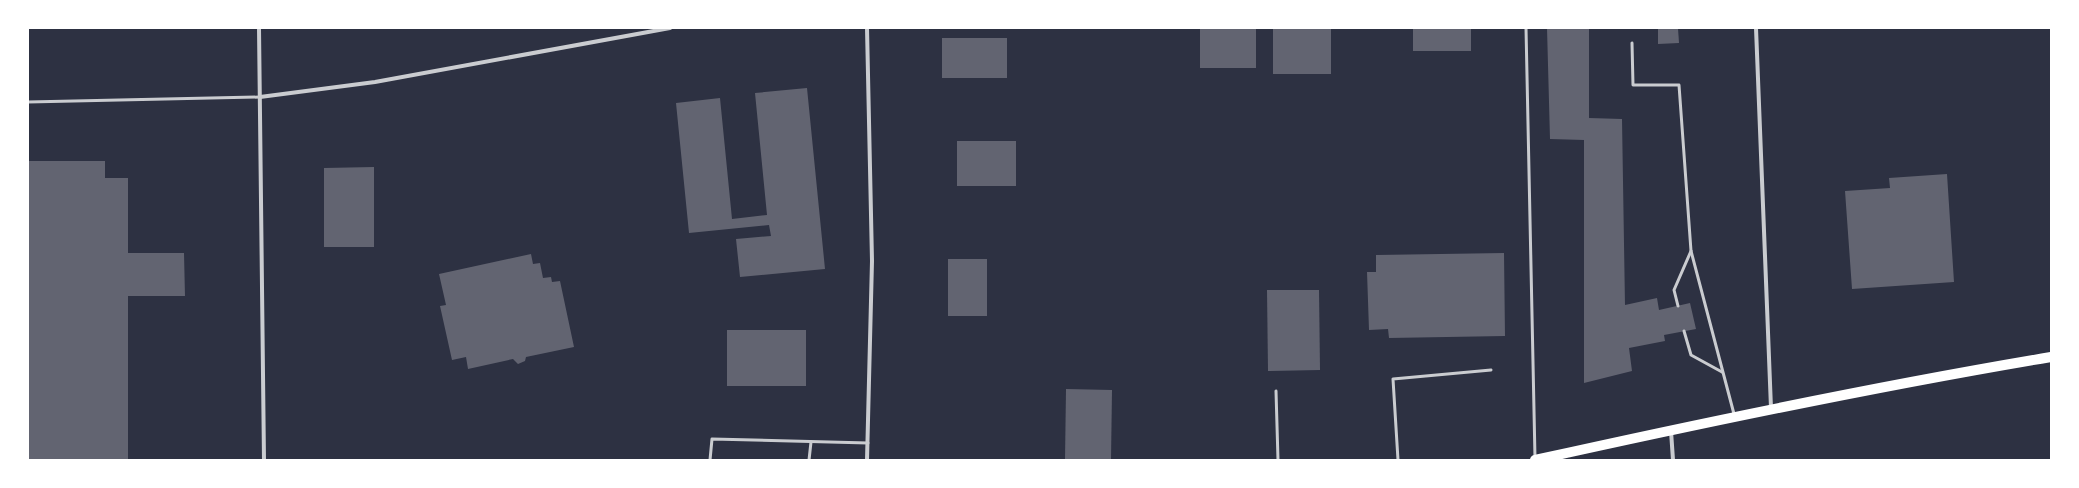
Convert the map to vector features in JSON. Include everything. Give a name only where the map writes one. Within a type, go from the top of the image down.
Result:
[{"type":"main road","points":[[1535,460],[1771,408],[1921,379],[2051,357]]},
{"type":"street","points":[[259,28],[264,460]]},
{"type":"street","points":[[260,97],[375,82],[670,28]]},
{"type":"street","points":[[867,460],[872,261],[868,28]]},
{"type":"street","points":[[1756,28],[1771,408]]},
{"type":"street","points":[[1671,429],[1674,460]]},
{"type":"lane","points":[[1526,28],[1535,460]]},
{"type":"lane","points":[[1632,43],[1633,85],[1679,85],[1691,251],[1722,372],[1735,416]]},
{"type":"lane","points":[[28,102],[260,97]]},
{"type":"lane","points":[[1678,306],[1674,290],[1691,251]]},
{"type":"lane","points":[[1684,331],[1691,355],[1722,372]]},
{"type":"lane","points":[[1398,460],[1393,379],[1491,370]]},
{"type":"lane","points":[[1276,391],[1278,460]]},
{"type":"lane","points":[[710,460],[712,439],[868,443]]},
{"type":"lane","points":[[809,460],[811,442]]},
{"type":"building","points":[[1200,28],[1256,28],[1256,68],[1200,68]]},
{"type":"building","points":[[1273,28],[1331,28],[1331,74],[1273,74]]},
{"type":"building","points":[[1413,28],[1471,28],[1471,51],[1413,51]]},
{"type":"building","points":[[1547,28],[1589,28],[1589,118],[1622,119],[1625,305],[1657,298],[1659,310],[1690,303],[1696,329],[1664,335],[1665,341],[1629,348],[1632,371],[1584,383],[1584,140],[1550,139]]},
{"type":"building","points":[[1658,28],[1678,28],[1679,43],[1658,44]]},
{"type":"building","points":[[942,38],[1007,38],[1007,78],[942,78]]},
{"type":"building","points":[[807,88],[825,269],[740,277],[736,239],[771,236],[769,225],[689,233],[676,103],[720,98],[732,219],[767,215],[755,93]]},
{"type":"building","points":[[957,141],[1016,141],[1016,186],[957,186]]},
{"type":"building","points":[[28,161],[105,161],[105,178],[128,178],[128,253],[184,253],[185,296],[128,296],[128,460],[28,460]]},
{"type":"building","points":[[374,167],[374,247],[324,247],[324,168]]},
{"type":"building","points":[[1947,174],[1954,282],[1852,289],[1845,191],[1890,188],[1889,178]]},
{"type":"building","points":[[1504,253],[1505,336],[1389,338],[1388,329],[1369,330],[1367,272],[1376,272],[1376,255]]},
{"type":"building","points":[[531,254],[533,264],[540,263],[543,278],[551,277],[552,282],[560,281],[574,347],[526,357],[525,361],[518,364],[513,359],[468,369],[466,357],[452,360],[440,306],[446,305],[439,274]]},
{"type":"building","points":[[948,259],[987,259],[987,316],[948,316]]},
{"type":"building","points":[[1267,290],[1319,290],[1320,370],[1268,371]]},
{"type":"building","points":[[727,330],[806,330],[806,386],[727,386]]},
{"type":"building","points":[[1066,389],[1112,390],[1111,460],[1065,460]]}]
